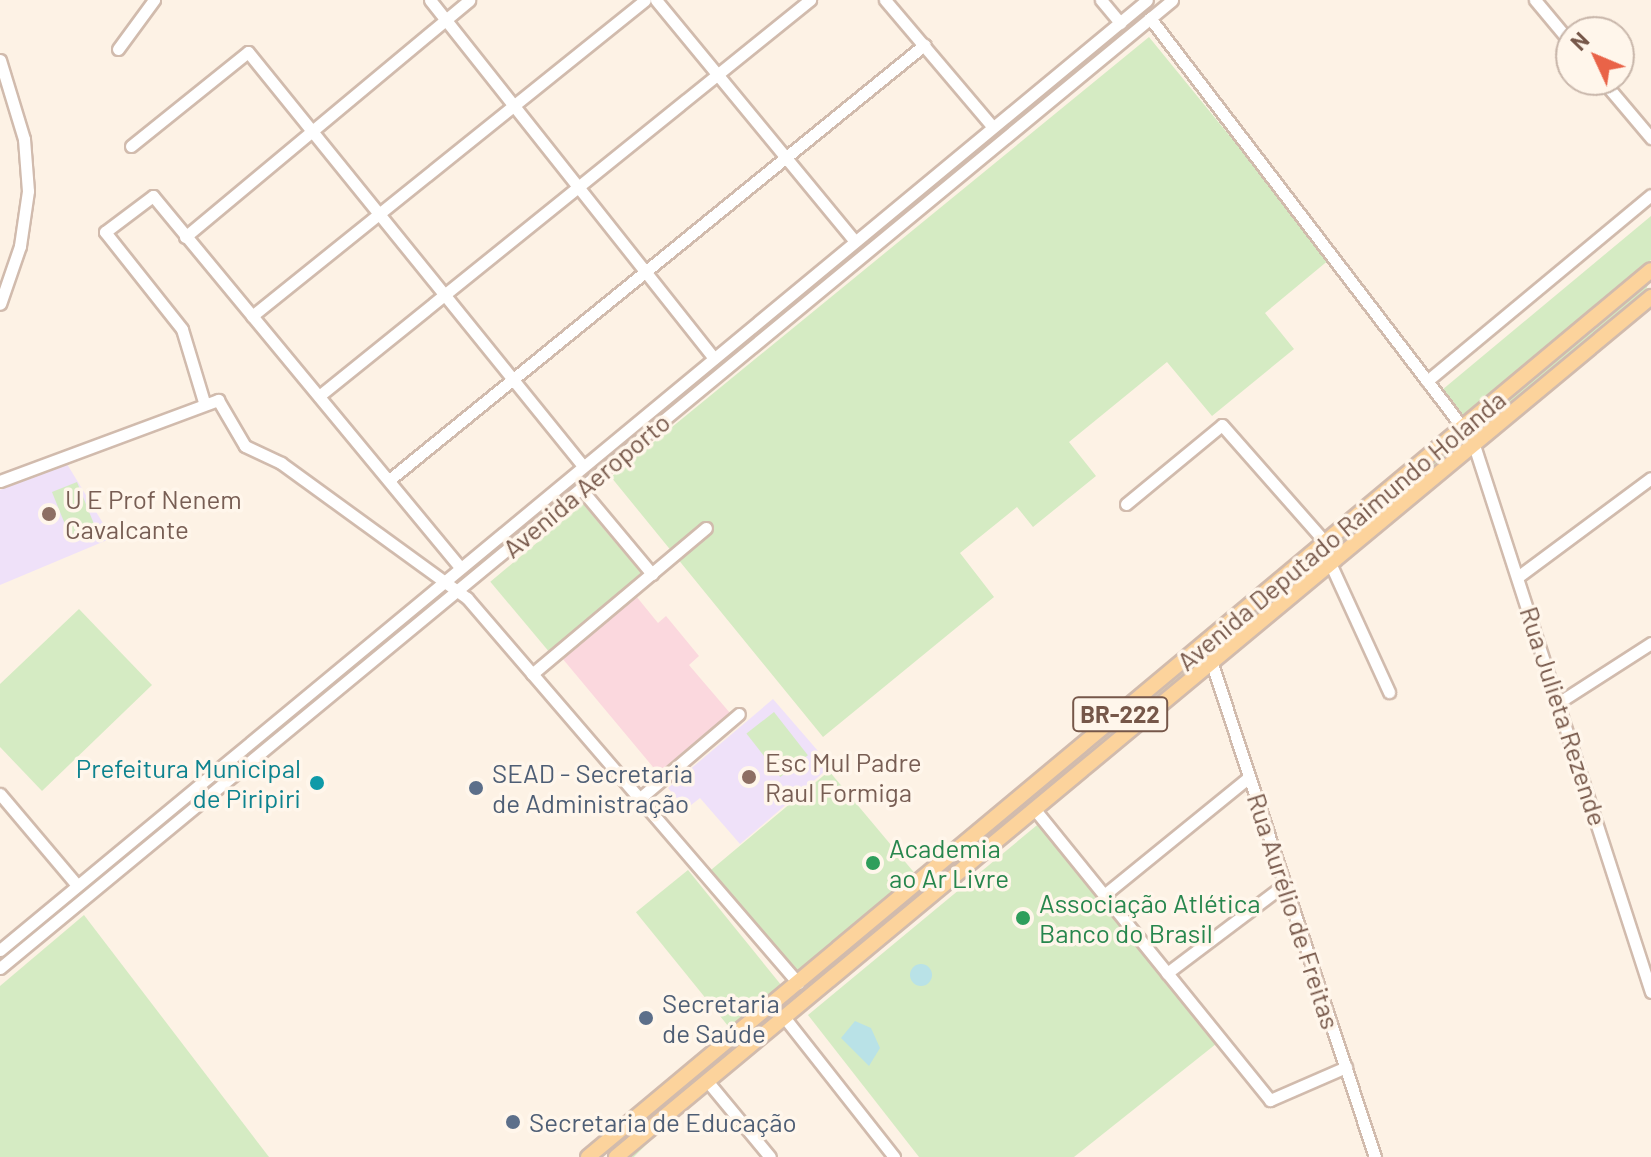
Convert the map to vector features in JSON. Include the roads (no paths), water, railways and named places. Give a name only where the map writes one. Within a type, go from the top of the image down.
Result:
[{"type":"main road","name":"Avenida Deputado Raimundo Holanda","points":[[588,1157],[1651,270]]},
{"type":"main road","name":"Avenida Deputado Raimundo Holanda","points":[[616,1157],[1651,297]]},
{"type":"main road","points":[[1379,499],[1387,514]]},
{"type":"main road","points":[[974,836],[985,853]]},
{"type":"street","points":[[118,49],[154,0]]},
{"type":"street","points":[[430,0],[714,358]]},
{"type":"street","points":[[185,237],[469,0]]},
{"type":"street","points":[[252,316],[645,0]]},
{"type":"street","points":[[656,0],[854,240]]},
{"type":"street","points":[[319,396],[447,297],[810,0]]},
{"type":"street","points":[[885,0],[992,126]]},
{"type":"street","points":[[1101,0],[1120,23]]},
{"type":"street","name":"Avenida Aeroporto","points":[[0,950],[1147,0]]},
{"type":"street","name":"Avenida Aeroporto","points":[[0,968],[1172,0]]},
{"type":"street","points":[[1535,0],[1555,24]]},
{"type":"street","points":[[1150,18],[1463,428]]},
{"type":"street","points":[[389,480],[924,45]]},
{"type":"street","points":[[131,146],[245,52],[314,132],[583,466]]},
{"type":"street","points":[[0,60],[24,139],[28,191],[20,246],[0,304]]},
{"type":"street","points":[[1616,96],[1651,138]]},
{"type":"street","points":[[1427,381],[1651,195]]},
{"type":"street","points":[[204,402],[182,329],[105,232],[153,196],[460,567]]},
{"type":"street","points":[[0,481],[204,402],[218,400],[245,446],[281,463],[458,590],[798,983]]},
{"type":"street","points":[[1126,504],[1222,425],[1326,543]]},
{"type":"street","name":"Rua Julieta Rezende","points":[[1473,442],[1561,701],[1651,992]]},
{"type":"street","points":[[1519,576],[1651,478]]},
{"type":"street","points":[[581,489],[652,574]]},
{"type":"street","points":[[532,674],[706,528]]},
{"type":"street","points":[[1330,563],[1389,692]]},
{"type":"street","points":[[1561,701],[1651,643]]},
{"type":"street","name":"Rua Aurélio de Freitas","points":[[1212,664],[1375,1157]]},
{"type":"street","points":[[639,799],[739,714]]},
{"type":"street","points":[[1104,895],[1249,777]]},
{"type":"street","points":[[0,794],[77,885]]},
{"type":"street","points":[[1036,811],[1270,1100],[1346,1067]]},
{"type":"street","points":[[1167,973],[1285,884]]},
{"type":"street","points":[[784,1017],[892,1156]]},
{"type":"street","points":[[708,1082],[770,1157]]},
{"type":"water","points":[[921,964],[929,967],[932,975],[929,983],[921,986],[913,983],[910,975],[913,967]]},
{"type":"water","points":[[855,1021],[871,1028],[880,1048],[869,1066],[841,1038]]},
{"type":"place","name":"U E Prof Nenem Cavalcante","points":[[49,514]]},
{"type":"place","name":"Esc Mul Padre Raul Formiga","points":[[749,777]]},
{"type":"place","name":"Prefeitura Municipal de Piripiri","points":[[317,783]]},
{"type":"place","name":"SEAD - Secretaria de Administração","points":[[476,788]]},
{"type":"place","name":"Academia ao Ar Livre","points":[[873,863]]},
{"type":"place","name":"Associação Atlética Banco do Brasil","points":[[1023,918]]},
{"type":"place","name":"Secretaria de Saúde","points":[[646,1018]]},
{"type":"place","name":"Secretaria de Educação","points":[[513,1122]]}]
